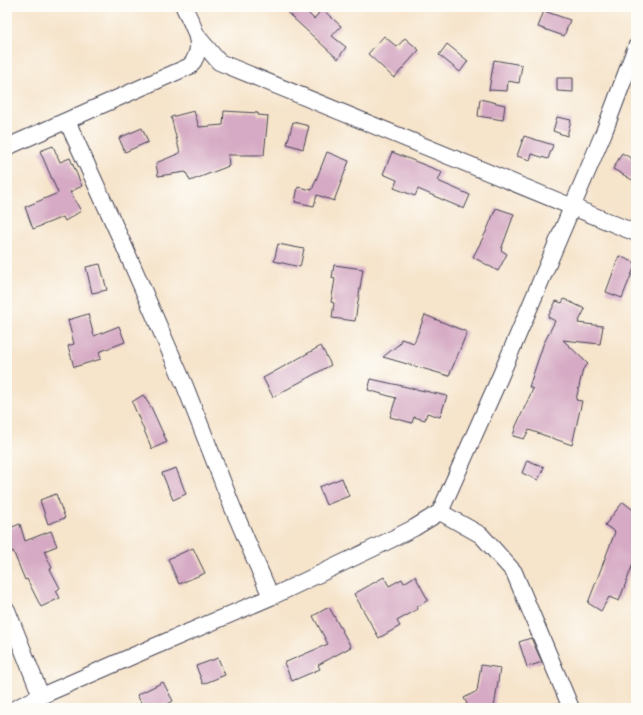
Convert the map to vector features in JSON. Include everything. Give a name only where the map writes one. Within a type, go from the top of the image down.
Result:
[{"type":"street","points":[[184,7],[197,36],[199,50],[190,66]]},
{"type":"street","points":[[197,36],[219,62],[636,233]]},
{"type":"street","points":[[16,708],[271,597],[414,528],[440,512],[500,377],[604,132],[636,47]]},
{"type":"street","points":[[7,147],[190,66],[219,62]]},
{"type":"street","points":[[67,121],[121,239],[185,386],[232,506],[271,597]]},
{"type":"street","points":[[440,512],[481,535],[514,572],[571,708]]},
{"type":"street","points":[[7,610],[41,696]]},
{"type":"building","points":[[281,7],[302,7],[314,19],[322,9],[341,26],[332,36],[346,47],[338,59]]},
{"type":"building","points":[[544,11],[570,20],[564,36],[538,27]]},
{"type":"building","points":[[384,36],[397,47],[405,38],[419,50],[394,78],[368,54]]},
{"type":"building","points":[[447,44],[468,61],[460,72],[439,55]]},
{"type":"building","points":[[494,60],[522,65],[519,83],[508,81],[507,91],[489,90]]},
{"type":"building","points":[[557,78],[573,78],[573,92],[557,91]]},
{"type":"building","points":[[480,99],[505,105],[503,120],[478,116]]},
{"type":"building","points":[[194,111],[199,127],[223,125],[224,111],[258,113],[258,115],[268,116],[264,155],[228,155],[229,166],[190,181],[186,172],[158,176],[156,163],[180,153],[171,117]]},
{"type":"building","points":[[557,117],[571,120],[567,136],[553,131]]},
{"type":"building","points":[[293,122],[309,126],[303,149],[287,144]]},
{"type":"building","points":[[142,128],[148,142],[125,152],[119,138]]},
{"type":"building","points":[[524,136],[553,145],[548,159],[532,154],[530,160],[517,156]]},
{"type":"building","points":[[53,146],[60,162],[70,158],[82,186],[70,192],[81,211],[65,221],[63,217],[33,229],[25,207],[58,193],[40,151]]},
{"type":"building","points":[[327,152],[349,161],[334,201],[317,195],[314,206],[295,202],[298,187],[312,190]]},
{"type":"building","points":[[392,152],[442,172],[438,181],[470,195],[464,209],[418,189],[415,196],[394,188],[397,180],[383,174]]},
{"type":"building","points":[[622,153],[636,161],[636,182],[613,169]]},
{"type":"building","points":[[496,208],[514,214],[501,250],[507,254],[498,271],[473,257]]},
{"type":"building","points":[[278,244],[304,249],[300,267],[274,261]]},
{"type":"building","points":[[619,256],[636,263],[622,298],[606,292]]},
{"type":"building","points":[[100,264],[107,290],[92,293],[86,267]]},
{"type":"building","points":[[334,265],[363,269],[355,321],[332,318],[334,303],[331,302],[335,279],[332,278]]},
{"type":"building","points":[[564,299],[585,309],[578,323],[603,326],[600,344],[563,340],[588,364],[583,369],[576,400],[582,401],[572,445],[529,430],[524,439],[513,436],[533,389],[529,387],[543,345],[555,321],[548,317],[556,301],[562,303]]},
{"type":"building","points":[[88,314],[94,336],[119,326],[125,342],[99,352],[101,359],[74,367],[68,346],[74,344],[68,320]]},
{"type":"building","points":[[425,315],[467,332],[449,376],[383,357],[399,345],[401,339],[414,343]]},
{"type":"building","points":[[321,346],[331,365],[273,397],[263,378]]},
{"type":"building","points":[[371,379],[447,396],[440,417],[427,413],[425,420],[414,417],[412,423],[390,417],[396,398],[368,390]]},
{"type":"building","points":[[143,395],[151,407],[167,442],[152,449],[132,402]]},
{"type":"building","points":[[527,460],[544,467],[538,480],[522,473]]},
{"type":"building","points":[[176,468],[186,494],[173,500],[162,473]]},
{"type":"building","points":[[342,478],[349,496],[326,505],[319,487]]},
{"type":"building","points":[[56,494],[65,518],[48,524],[40,500]]},
{"type":"building","points":[[623,502],[636,512],[636,556],[619,601],[609,597],[601,611],[588,603],[615,532],[605,525]]},
{"type":"building","points":[[20,524],[25,541],[51,531],[57,546],[44,551],[52,568],[50,569],[60,588],[56,591],[60,598],[41,607],[27,579],[25,580],[13,551],[11,552],[7,540],[7,529]]},
{"type":"building","points":[[193,548],[205,573],[179,584],[168,559]]},
{"type":"building","points":[[415,576],[428,600],[417,607],[418,609],[397,621],[400,626],[379,638],[354,594],[384,577],[389,586],[402,579],[404,583]]},
{"type":"building","points":[[329,607],[351,647],[318,665],[320,669],[292,681],[284,663],[328,644],[313,616]]},
{"type":"building","points":[[531,638],[542,662],[527,667],[519,642]]},
{"type":"building","points":[[218,658],[225,675],[203,684],[196,666]]},
{"type":"building","points":[[481,665],[500,668],[494,708],[469,708],[464,698],[477,691]]},
{"type":"building","points":[[163,682],[173,701],[160,708],[144,708],[137,695]]}]
